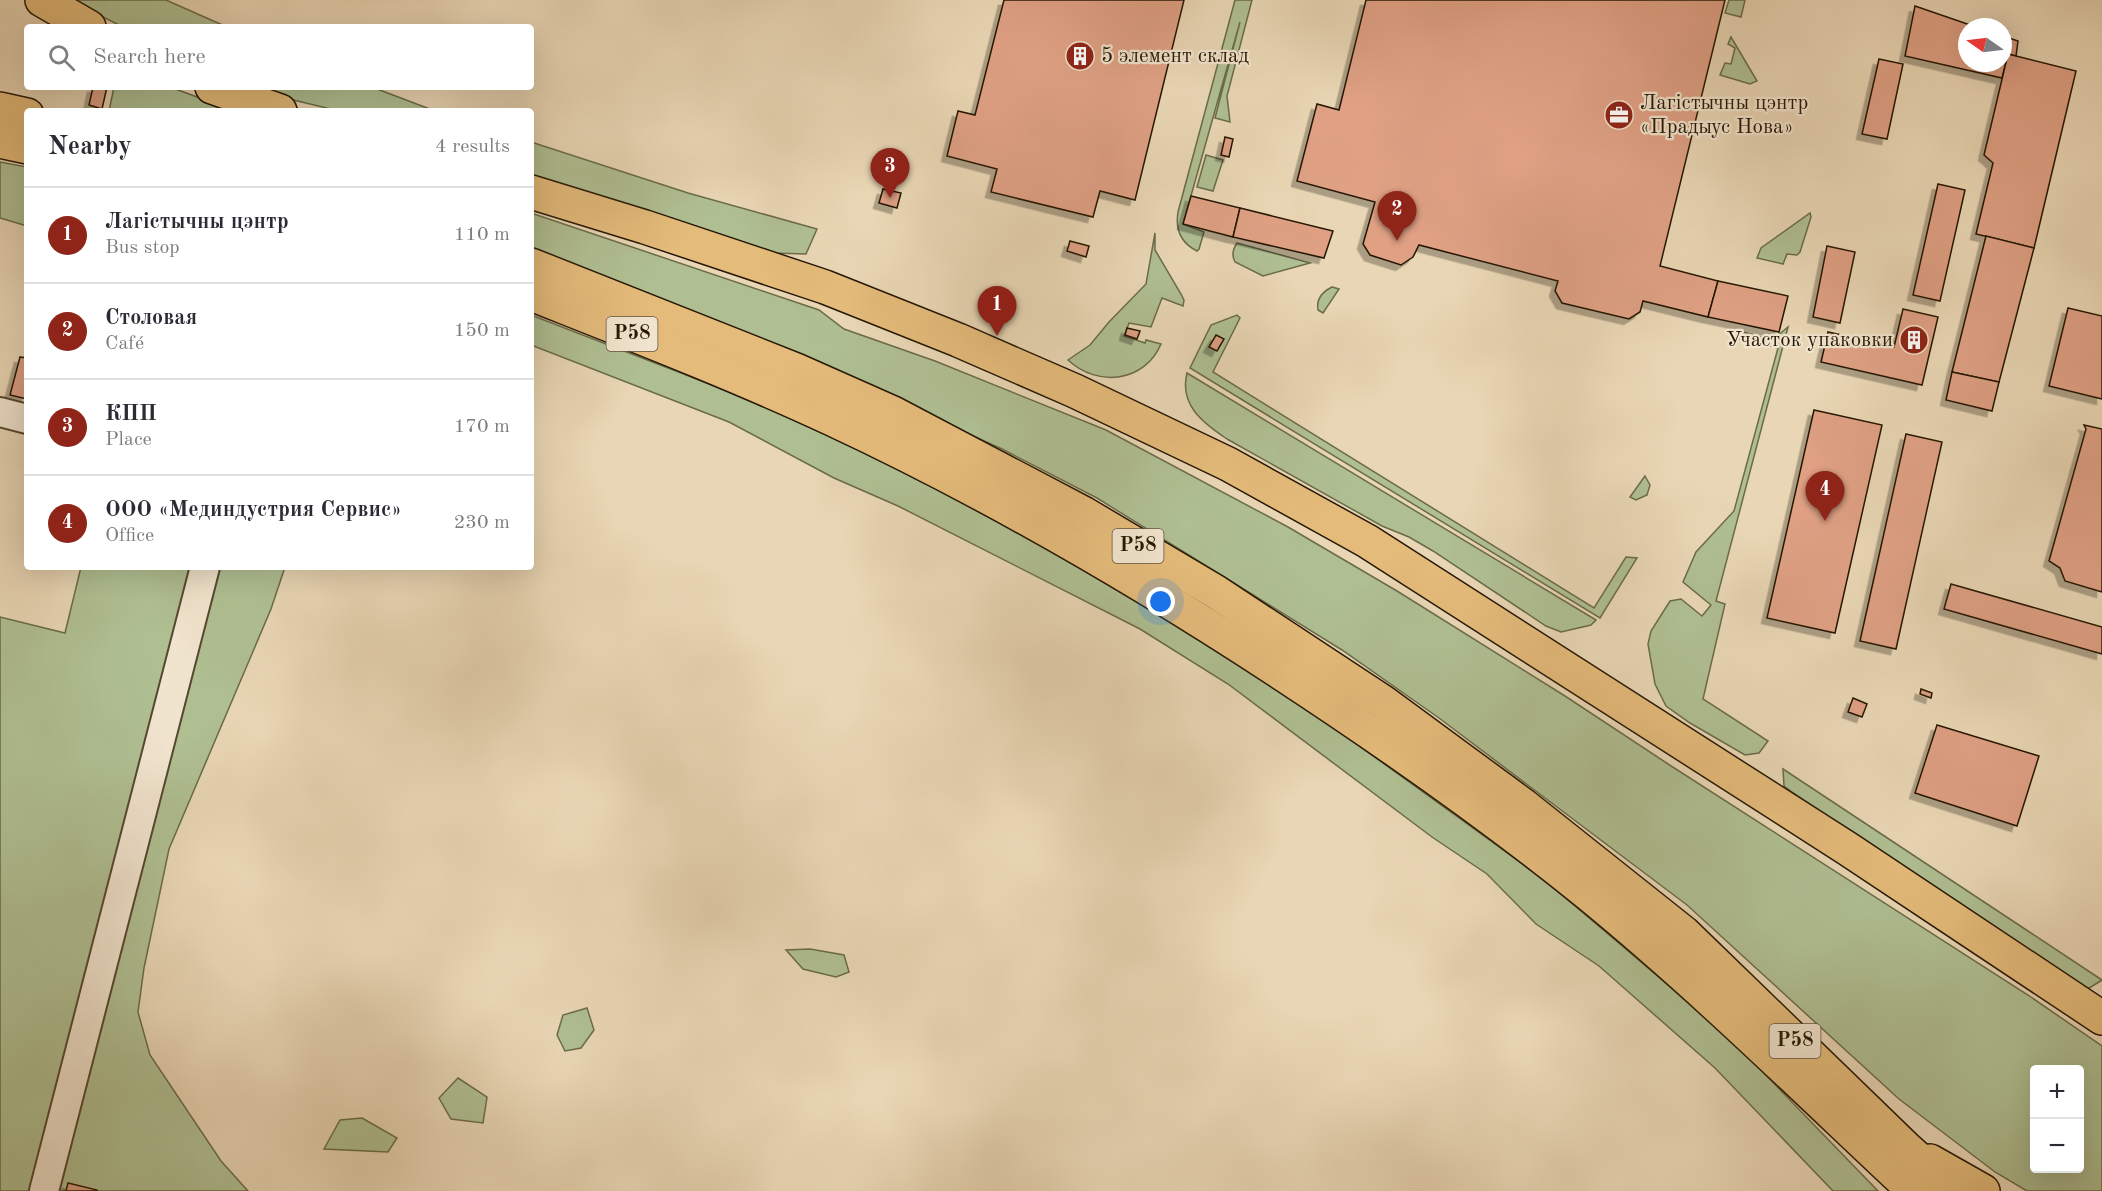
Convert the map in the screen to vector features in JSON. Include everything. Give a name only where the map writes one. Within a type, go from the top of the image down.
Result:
[{"type":"main road","points":[[42,0],[84,24]]},
{"type":"main road","points":[[220,90],[272,108]]},
{"type":"main road","points":[[0,109],[24,114]]},
{"type":"main road","points":[[0,141],[24,146]]},
{"type":"main road","points":[[534,193],[825,287],[958,340],[1075,391],[1228,464],[1367,541],[1848,849],[2102,1018]]},
{"type":"main road","name":"Р58","points":[[534,266],[796,370],[893,413],[1083,513],[1216,592],[1383,702],[1523,805],[1684,933],[1907,1149],[1954,1191]]},
{"type":"main road","name":"Р58","points":[[534,295],[733,375],[833,420],[977,491],[1115,568],[1204,623],[1411,759],[1585,891],[1676,967],[1914,1191]]},
{"type":"main road","points":[[1907,1149],[1983,1191]]},
{"type":"street","points":[[0,412],[24,418]]},
{"type":"street","points":[[44,1191],[204,570]]},
{"type":"green space","points":[[69,0],[166,0],[220,24],[117,24]]},
{"type":"green space","points":[[1235,0],[1252,0],[1227,96],[1230,122],[1215,118],[1240,22],[1183,224],[1204,232],[1197,251],[1191,248],[1180,235],[1177,225],[1178,212]]},
{"type":"green space","points":[[1729,0],[1745,0],[1741,17],[1725,13]]},
{"type":"green space","points":[[1731,37],[1757,81],[1750,84],[1720,75],[1725,63],[1731,64],[1735,48],[1728,44]]},
{"type":"green space","points":[[113,90],[178,90],[227,108],[110,108]]},
{"type":"green space","points":[[262,90],[380,90],[427,108],[327,108]]},
{"type":"green space","points":[[534,143],[688,193],[817,229],[806,254],[773,253],[534,176]]},
{"type":"green space","points":[[1206,155],[1223,160],[1213,191],[1197,187]]},
{"type":"green space","points":[[0,162],[24,166],[24,225],[0,218]]},
{"type":"green space","points":[[1810,213],[1811,217],[1797,255],[1787,254],[1783,264],[1757,258],[1761,248]]},
{"type":"green space","points":[[534,214],[819,310],[844,329],[935,361],[1106,430],[1288,527],[1397,591],[1565,696],[2028,995],[2102,1046],[2102,1191],[2027,1191],[1995,1172],[1899,1099],[1687,905],[1439,718],[1342,650],[1097,498],[1002,449],[755,338],[534,249]]},
{"type":"green space","points":[[1155,233],[1155,250],[1184,300],[1183,306],[1162,298],[1151,327],[1129,323],[1124,336],[1145,343],[1146,340],[1161,344],[1154,357],[1144,366],[1120,377],[1093,375],[1080,369],[1068,360],[1090,345],[1146,284]]},
{"type":"green space","points":[[1237,243],[1310,263],[1263,276],[1235,262],[1233,252]]},
{"type":"green space","points":[[1332,287],[1339,289],[1323,313],[1318,310],[1319,299]]},
{"type":"green space","points":[[1237,315],[1240,318],[1213,372],[1594,608],[1626,557],[1637,558],[1600,618],[1190,368],[1211,325]]},
{"type":"green space","points":[[534,316],[743,397],[1051,542],[1253,669],[1542,878],[1726,1034],[1878,1191],[1833,1191],[1715,1068],[1599,966],[1536,924],[1487,874],[1432,837],[1228,684],[1140,629],[898,506],[834,478],[729,422],[534,346]]},
{"type":"green space","points":[[1788,327],[1716,601],[1725,604],[1703,699],[1768,741],[1759,753],[1745,755],[1666,706],[1655,684],[1648,644],[1651,631],[1670,601],[1681,599],[1702,616],[1711,605],[1683,582],[1696,552],[1734,511],[1778,348],[1736,338],[1739,331],[1772,340]]},
{"type":"green space","points":[[1187,373],[1596,620],[1591,625],[1561,632],[1546,626],[1433,551],[1409,537],[1382,526],[1227,439],[1202,420],[1190,404],[1186,395]]},
{"type":"green space","points":[[1645,476],[1650,485],[1647,495],[1636,500],[1630,497]]},
{"type":"green space","points":[[80,570],[284,570],[271,609],[169,849],[144,968],[138,1012],[150,1055],[221,1161],[248,1191],[0,1191],[0,617],[65,633]]},
{"type":"green space","points":[[1783,769],[2102,980],[2086,990],[1792,792],[1784,786]]},
{"type":"green space","points":[[810,949],[844,955],[849,972],[836,977],[803,969],[786,950]]},
{"type":"green space","points":[[587,1008],[594,1030],[581,1048],[565,1051],[557,1035],[563,1015]]},
{"type":"green space","points":[[458,1078],[487,1097],[483,1123],[451,1119],[439,1098]]},
{"type":"green space","points":[[362,1118],[397,1138],[388,1152],[324,1149],[340,1120]]},
{"type":"building","name":"5 элемент склад","points":[[1004,0],[1184,0],[1135,200],[1100,191],[1093,217],[991,192],[997,169],[947,156],[958,111],[975,115]]},
{"type":"building","points":[[1366,0],[1725,0],[1660,266],[1718,281],[1708,317],[1643,301],[1640,312],[1629,319],[1562,303],[1555,291],[1558,281],[1419,245],[1413,257],[1401,265],[1370,255],[1363,244],[1375,202],[1297,181],[1317,104],[1339,110]]},
{"type":"building","points":[[1915,6],[1958,21],[1958,68],[1905,56]]},
{"type":"building","points":[[2012,39],[2018,41],[2016,56],[2012,55]]},
{"type":"building","points":[[2012,55],[2076,71],[2034,248],[1976,234],[1993,163],[1984,155],[2004,72],[2012,72]]},
{"type":"building","points":[[1879,59],[1903,64],[1887,139],[1862,134]]},
{"type":"building","points":[[1976,72],[2004,72],[2002,78]]},
{"type":"building","points":[[92,90],[106,90],[102,108],[89,105]]},
{"type":"building","points":[[1225,137],[1233,139],[1229,157],[1221,155]]},
{"type":"building","points":[[1938,184],[1965,190],[1940,301],[1913,295]]},
{"type":"building","points":[[883,189],[901,193],[897,208],[879,203]]},
{"type":"building","points":[[1191,196],[1240,208],[1233,237],[1183,224]]},
{"type":"building","points":[[1240,208],[1333,231],[1324,258],[1233,237]]},
{"type":"building","points":[[1986,236],[2034,248],[1999,382],[1952,372]]},
{"type":"building","points":[[1070,241],[1089,246],[1086,257],[1067,251]]},
{"type":"building","points":[[1827,246],[1855,252],[1840,323],[1813,317]]},
{"type":"building","points":[[1718,281],[1788,296],[1779,332],[1708,317]]},
{"type":"building","points":[[2068,308],[2102,316],[2102,399],[2049,386]]},
{"type":"building","name":"Участок упаковки","points":[[1903,309],[1938,317],[1922,385],[1821,362],[1828,332],[1894,347]]},
{"type":"building","points":[[1127,328],[1140,331],[1137,339],[1125,335]]},
{"type":"building","points":[[1216,335],[1224,339],[1217,351],[1209,347]]},
{"type":"building","points":[[20,357],[24,358],[24,398],[10,395]]},
{"type":"building","points":[[1952,372],[1999,382],[1992,411],[1946,400]]},
{"type":"building","points":[[1814,410],[1882,425],[1835,633],[1767,618]]},
{"type":"building","points":[[2084,425],[2102,429],[2102,592],[2065,581],[2060,568],[2049,561],[2086,429]]},
{"type":"building","points":[[1906,434],[1942,442],[1896,649],[1860,641]]},
{"type":"building","points":[[1951,584],[2102,627],[2102,654],[1944,609]]},
{"type":"building","points":[[1921,689],[1932,693],[1931,698],[1920,694]]},
{"type":"building","points":[[1853,698],[1867,704],[1862,717],[1848,712]]},
{"type":"building","points":[[1937,725],[2039,756],[2017,826],[1915,793]]},
{"type":"building","points":[[68,1183],[97,1190],[97,1191],[66,1191]]},
{"type":"place","name":"5 элемент склад","points":[[1080,56]]},
{"type":"place","name":"Лагістычны цэнтр «Прадыус Нова»","points":[[1619,115]]},
{"type":"place","name":"КПП","points":[[890,198]]},
{"type":"place","name":"Столовая","points":[[1397,241]]},
{"type":"place","name":"Лагістычны цэнтр","points":[[997,336]]},
{"type":"place","name":"Участок упаковки","points":[[1914,340]]},
{"type":"place","name":"ООО «Мединдустрия Сервис»","points":[[1825,521]]}]
